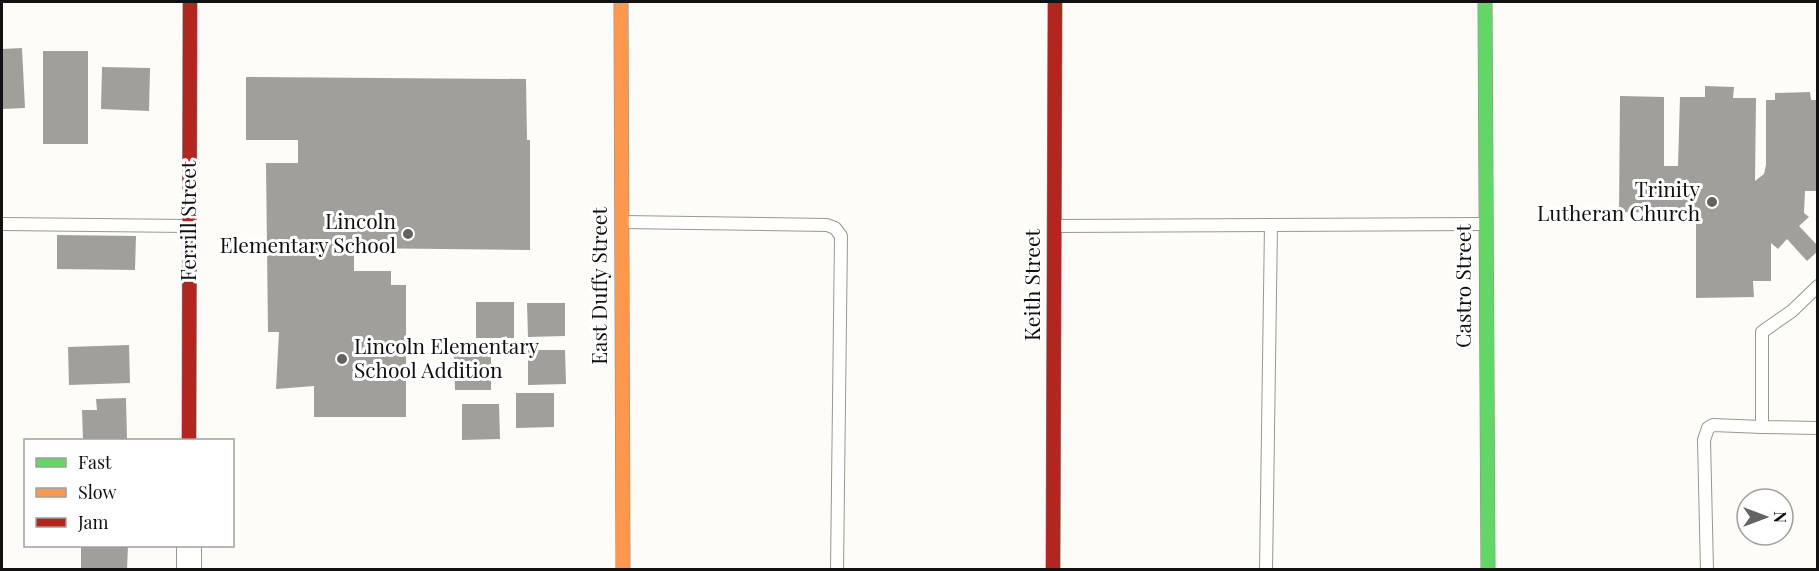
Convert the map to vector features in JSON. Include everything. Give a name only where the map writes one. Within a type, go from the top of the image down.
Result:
[{"type":"street","name":"Ferrill Street","points":[[189,439],[190,2]]},
{"type":"street","name":"East Duffy Street","points":[[621,2],[623,570]]},
{"type":"street","name":"Keith Street","points":[[1053,570],[1055,2]]},
{"type":"street","name":"Castro Street","points":[[1485,2],[1488,570]]},
{"type":"street","points":[[189,547],[189,570]]},
{"type":"lane","points":[[620,222],[819,224],[835,228],[841,236],[837,570]]},
{"type":"lane","points":[[2,224],[189,226]]},
{"type":"lane","points":[[1054,226],[1485,224]]},
{"type":"lane","points":[[1266,570],[1271,225]]},
{"type":"lane","points":[[1762,427],[1762,332],[1791,311],[1818,286]]},
{"type":"lane","points":[[1707,570],[1704,440],[1708,428],[1713,425],[1818,428]]},
{"type":"building","points":[[22,48],[25,108],[2,109],[2,49]]},
{"type":"building","points":[[43,51],[88,51],[88,144],[43,144]]},
{"type":"building","points":[[102,67],[150,68],[149,111],[101,109]]},
{"type":"building","points":[[246,77],[526,79],[527,140],[530,140],[530,250],[354,248],[354,271],[391,271],[391,285],[406,285],[406,417],[314,417],[314,386],[276,389],[279,332],[268,332],[266,163],[298,163],[298,140],[246,140]]},
{"type":"building","name":"Trinity Lutheran Church","points":[[1705,86],[1734,87],[1733,98],[1756,98],[1755,181],[1764,174],[1766,165],[1766,100],[1775,100],[1775,93],[1810,92],[1811,100],[1818,100],[1818,191],[1805,191],[1804,213],[1809,217],[1799,226],[1818,246],[1818,251],[1807,261],[1787,239],[1778,249],[1771,243],[1771,281],[1753,281],[1754,297],[1696,298],[1696,213],[1619,212],[1620,96],[1664,97],[1664,166],[1678,166],[1680,97],[1705,97]]},
{"type":"building","points":[[57,235],[136,236],[135,270],[57,269]]},
{"type":"building","points":[[476,302],[514,302],[514,338],[476,338]]},
{"type":"building","points":[[527,303],[565,303],[565,336],[528,337]]},
{"type":"building","points":[[129,345],[130,383],[69,385],[68,347]]},
{"type":"building","points":[[528,350],[565,350],[566,384],[528,385]]},
{"type":"building","points":[[454,355],[491,355],[491,390],[455,390]]},
{"type":"building","points":[[516,393],[554,393],[554,427],[516,428]]},
{"type":"building","points":[[126,398],[127,439],[83,439],[82,410],[97,410],[96,399]]},
{"type":"building","points":[[462,404],[499,404],[500,439],[462,440]]},
{"type":"building","points":[[81,547],[128,547],[127,570],[81,570]]},
{"type":"traffic: fast","points":[[1485,2],[1488,570]]},
{"type":"traffic: slow","points":[[621,2],[623,570]]},
{"type":"traffic: jam","points":[[189,439],[190,2]]},
{"type":"traffic: jam","points":[[1053,570],[1055,2]]},
{"type":"place","name":"Trinity Lutheran Church","points":[[1712,202]]},
{"type":"place","name":"Lincoln Elementary School","points":[[408,234]]},
{"type":"place","name":"Lincoln Elementary School Addition","points":[[342,359]]}]
